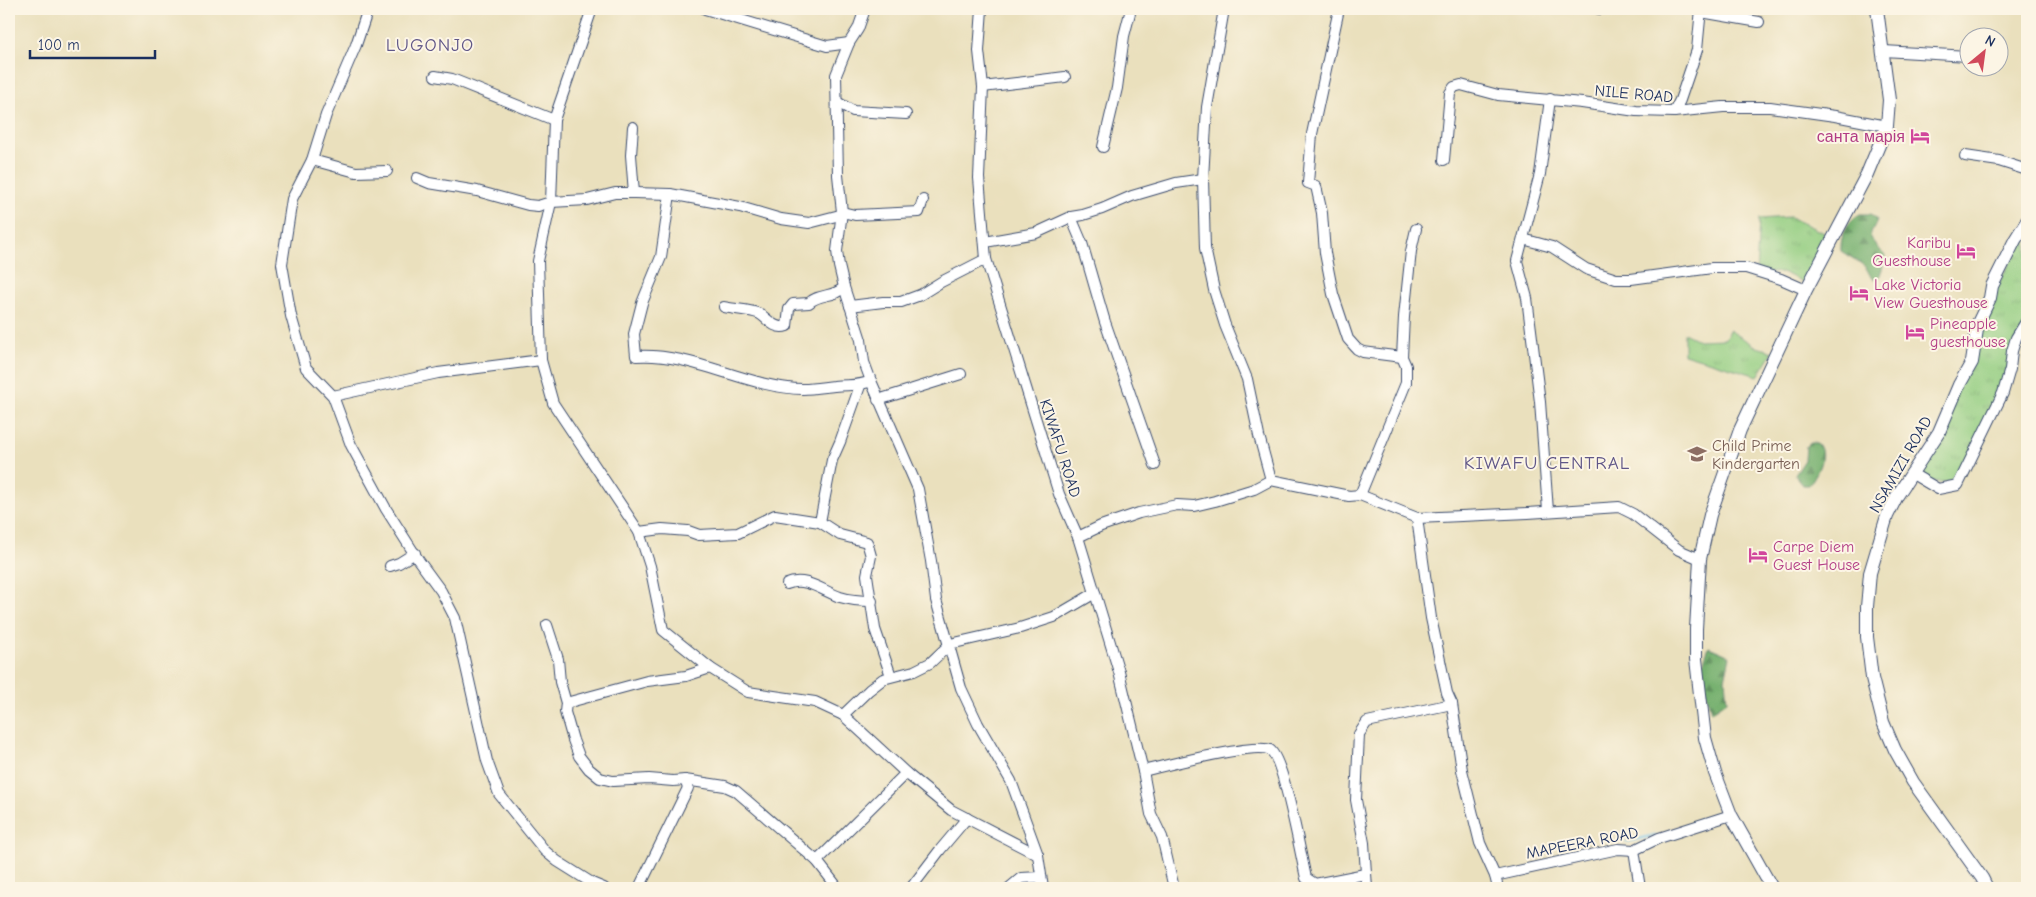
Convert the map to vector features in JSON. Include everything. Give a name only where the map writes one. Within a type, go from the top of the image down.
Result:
[{"type":"street","points":[[368,9],[356,46],[326,115],[312,160],[292,199],[282,264],[288,300],[306,368],[333,396],[351,445],[386,509],[441,591],[455,618],[485,751],[499,794],[545,851],[556,861],[592,883],[604,888]]},
{"type":"street","points":[[592,9],[554,120],[551,202],[538,261],[542,360],[553,403],[639,532],[650,566],[663,630],[710,668],[748,692],[816,702],[844,715],[906,773],[951,810],[1038,855]]},
{"type":"street","points":[[705,9],[826,46],[849,43]]},
{"type":"street","points":[[734,17],[741,9]]},
{"type":"street","points":[[865,9],[858,29],[849,43],[836,75],[838,175],[841,213],[837,251],[844,287],[861,340],[864,362],[878,400],[918,488],[930,552],[936,600],[962,688],[978,724],[1011,781],[1038,855],[1043,888]]},
{"type":"street","name":"KIWAFU ROAD","points":[[982,9],[980,51],[983,87],[978,178],[986,259],[1059,494],[1078,537],[1119,672],[1144,771],[1151,814],[1162,837],[1174,888]]},
{"type":"street","points":[[1104,147],[1117,88],[1124,36],[1131,9]]},
{"type":"street","points":[[1224,9],[1207,107],[1204,248],[1225,325],[1247,378],[1259,436],[1271,480]]},
{"type":"street","points":[[1339,9],[1312,134],[1308,183],[1316,186],[1319,196],[1325,253],[1333,294],[1348,339],[1357,349],[1363,352],[1402,357]]},
{"type":"street","points":[[1772,888],[1731,815],[1715,773],[1705,738],[1699,694],[1696,629],[1700,559],[1713,506],[1740,430],[1806,290],[1867,174],[1886,126],[1889,100],[1884,50],[1877,9]]},
{"type":"street","points":[[1674,112],[1697,50],[1701,10],[1759,22]]},
{"type":"street","points":[[1884,50],[1958,55]]},
{"type":"street","points":[[435,76],[452,79],[554,120]]},
{"type":"street","points":[[983,87],[1065,77]]},
{"type":"street","name":"NILE ROAD","points":[[1444,160],[1450,93],[1454,87],[1461,84],[1498,95],[1636,111],[1674,112],[1723,107],[1770,107],[1835,116],[1886,126]]},
{"type":"street","points":[[1548,511],[1539,393],[1527,298],[1517,261],[1540,174],[1550,100]]},
{"type":"street","points":[[836,102],[853,111],[906,114]]},
{"type":"street","points":[[633,127],[631,156],[634,193]]},
{"type":"street","points":[[1965,156],[1999,161],[2027,170]]},
{"type":"street","points":[[312,160],[356,172],[387,171]]},
{"type":"street","points":[[417,178],[429,183],[477,191],[528,205],[538,206],[551,202],[587,200],[614,192],[670,194],[740,207],[782,219],[809,223],[841,213],[855,215],[919,212],[923,200]]},
{"type":"street","points":[[985,242],[1036,233],[1072,217],[1083,216],[1132,196],[1176,183],[1204,179]]},
{"type":"street","points":[[670,194],[661,258],[642,303],[634,334],[636,356],[654,355],[676,359],[770,384],[804,389],[860,386],[871,380]]},
{"type":"street","points":[[1072,217],[1082,243],[1105,322],[1155,465]]},
{"type":"street","name":"NSAMIZI ROAD","points":[[1987,888],[1982,878],[1913,782],[1895,750],[1879,712],[1872,678],[1867,607],[1870,573],[1887,516],[1897,496],[1939,432],[1959,385],[1972,362],[1978,324],[1990,298],[1992,286],[2015,240],[2027,221]]},
{"type":"street","points":[[1360,495],[1406,383],[1406,366],[1402,357],[1411,251],[1416,229]]},
{"type":"street","points":[[1524,240],[1552,247],[1586,269],[1616,279],[1631,279],[1712,268],[1746,268],[1781,278],[1806,290]]},
{"type":"street","points":[[850,306],[902,302],[920,295],[986,259]]},
{"type":"street","points":[[724,307],[759,313],[772,325],[784,328],[787,326],[789,308],[793,304],[809,303],[815,297],[839,292],[844,287]]},
{"type":"street","points":[[1911,474],[1938,489],[1958,486],[2002,393],[2010,369],[2016,338],[2027,320]]},
{"type":"street","points":[[333,396],[438,373],[542,360]]},
{"type":"street","points":[[878,400],[961,374]]},
{"type":"street","points":[[820,522],[832,460],[860,386]]},
{"type":"street","points":[[1078,537],[1101,526],[1139,513],[1177,505],[1194,506],[1215,501],[1254,489],[1271,480],[1349,496],[1360,495],[1417,518],[1618,506],[1625,508],[1679,550],[1700,559]]},
{"type":"street","points":[[639,532],[667,529],[688,531],[699,535],[738,532],[775,515],[820,522],[840,535],[867,542],[871,556],[867,575],[875,629],[891,676]]},
{"type":"street","points":[[1417,518],[1431,618],[1447,693],[1452,704],[1462,770],[1480,843],[1495,876],[1498,888]]},
{"type":"street","points":[[390,566],[415,553]]},
{"type":"street","points":[[788,584],[794,581],[802,581],[841,597],[856,601],[872,601]]},
{"type":"street","points":[[844,715],[883,679],[914,671],[930,663],[950,644],[1020,628],[1054,617],[1095,593]]},
{"type":"street","points":[[547,625],[558,658],[560,682],[566,703],[565,712],[579,756],[588,769],[600,778],[613,781],[649,779],[673,782],[685,780],[725,786],[736,791],[817,861],[838,888]]},
{"type":"street","points":[[566,703],[647,681],[686,676],[710,668]]},
{"type":"street","points":[[1366,888],[1364,843],[1356,800],[1358,744],[1362,727],[1367,722],[1452,704]]},
{"type":"street","points":[[1144,771],[1199,758],[1264,748],[1271,750],[1276,756],[1283,777],[1306,878],[1315,884],[1365,874]]},
{"type":"street","points":[[817,861],[906,773]]},
{"type":"street","points":[[639,888],[688,788],[685,780]]},
{"type":"street","name":"MAPEERA ROAD","points":[[1495,876],[1618,849],[1634,850],[1659,838],[1731,815]]},
{"type":"street","points":[[911,888],[967,818]]},
{"type":"street","points":[[1634,850],[1640,888]]},
{"type":"street","points":[[1009,888],[1021,878],[1040,877]]},
{"type":"green space","points":[[1860,214],[1871,214],[1877,219],[1870,238],[1886,257],[1879,278],[1873,278],[1863,265],[1841,251],[1845,230],[1851,221]]},
{"type":"green space","points":[[1790,217],[1824,233],[1826,238],[1806,283],[1782,272],[1756,274],[1759,219]]},
{"type":"green space","points":[[2027,230],[2027,324],[1962,475],[1947,482],[1913,481],[1938,436],[1993,295]]},
{"type":"green space","points":[[1729,330],[1757,347],[1773,352],[1758,376],[1684,354],[1684,333],[1698,340],[1725,339]]},
{"type":"green space","points":[[1810,443],[1817,443],[1822,453],[1818,470],[1809,485],[1803,485],[1795,475],[1805,460],[1806,446]]},
{"type":"green space","points":[[1709,647],[1730,656],[1725,679],[1727,701],[1711,712],[1703,671]]},
{"type":"waterway","points":[[1626,842],[1655,835]]},
{"type":"place","name":"санта марія","points":[[1920,136]]},
{"type":"place","name":"Karibu Guesthouse","points":[[1966,251]]},
{"type":"place","name":"Lake Victoria View Guesthouse","points":[[1859,293]]},
{"type":"place","name":"Pineapple guesthouse","points":[[1915,332]]},
{"type":"place","name":"Child Prime Kindergarten","points":[[1697,454]]},
{"type":"place","name":"Carpe Diem Guest House","points":[[1758,555]]},
{"type":"district","name":"LUGONJO","points":[[430,44]]},
{"type":"district","name":"KIWAFU CENTRAL","points":[[1547,462]]}]
